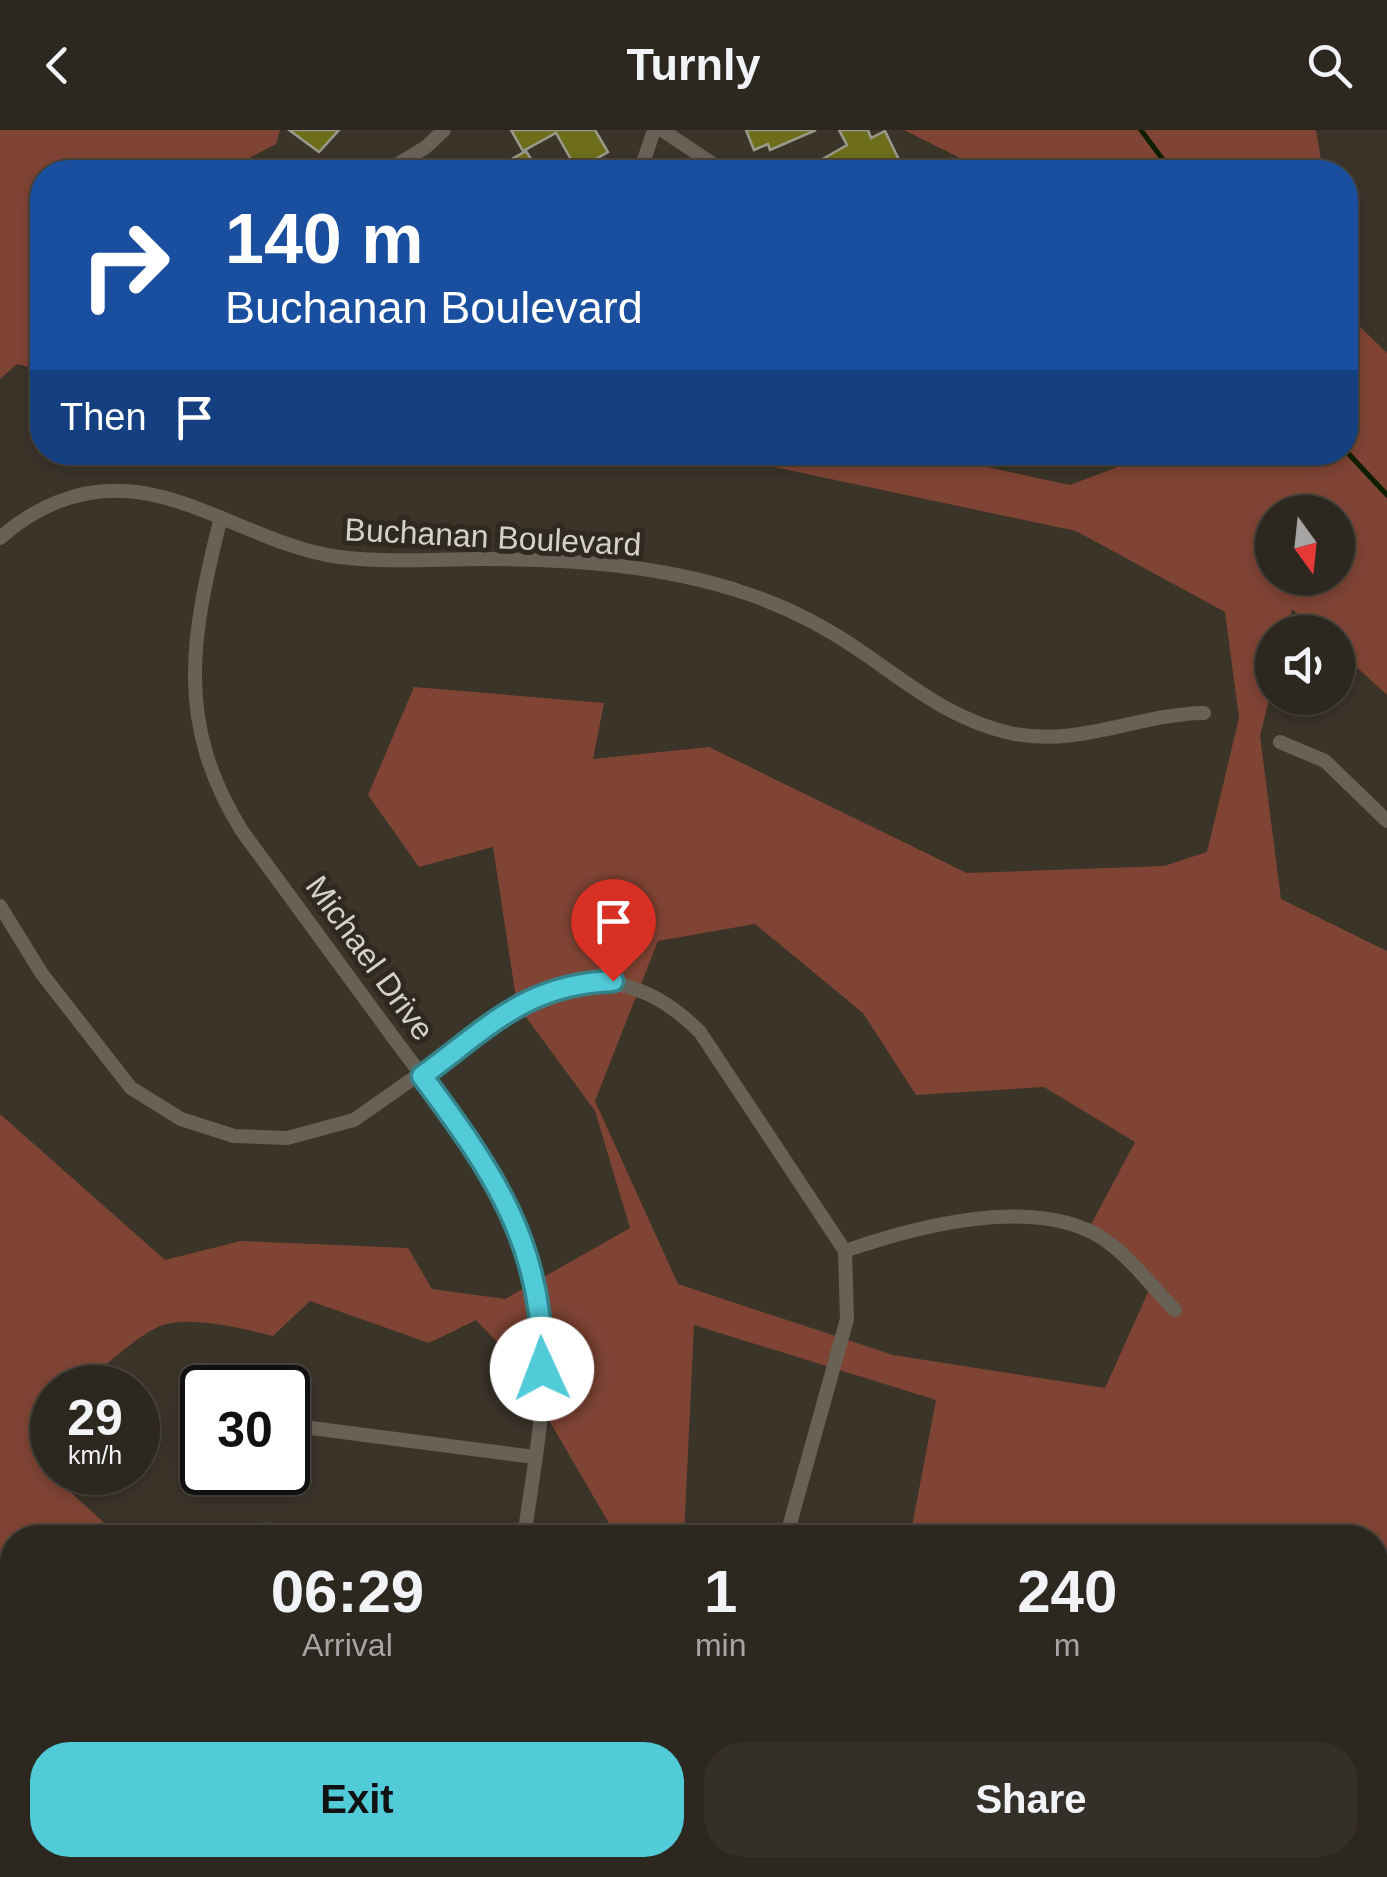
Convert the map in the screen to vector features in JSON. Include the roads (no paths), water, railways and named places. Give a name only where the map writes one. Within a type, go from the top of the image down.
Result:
[{"type":"street","points":[[403,160],[444,130]]},
{"type":"street","points":[[644,160],[654,130]]},
{"type":"street","points":[[662,130],[707,160]]},
{"type":"street","name":"Buchanan Boulevard","points":[[0,538],[48,505],[104,491],[152,494],[288,547],[341,558],[571,562],[726,587],[834,633],[945,710],[1021,735],[1084,735],[1160,716],[1204,713]]},
{"type":"street","name":"Michael Drive","points":[[220,521],[204,590],[194,678],[206,762],[242,830],[489,1168],[527,1252],[543,1344],[526,1525]]},
{"type":"street","points":[[1280,742],[1325,761],[1387,822]]},
{"type":"street","points":[[0,906],[42,974],[115,1071],[144,1098],[190,1123],[252,1138],[318,1133],[354,1120],[422,1076],[529,997],[587,982],[613,981],[671,1007],[700,1032],[845,1251],[846,1319],[790,1525]]},
{"type":"street","points":[[845,1251],[907,1229],[959,1220],[1065,1224],[1103,1238],[1175,1310]]},
{"type":"street","points":[[310,1428],[534,1457]]},
{"type":"waterway","points":[[1141,130],[1163,160]]},
{"type":"waterway","points":[[1358,464],[1387,495]]}]
